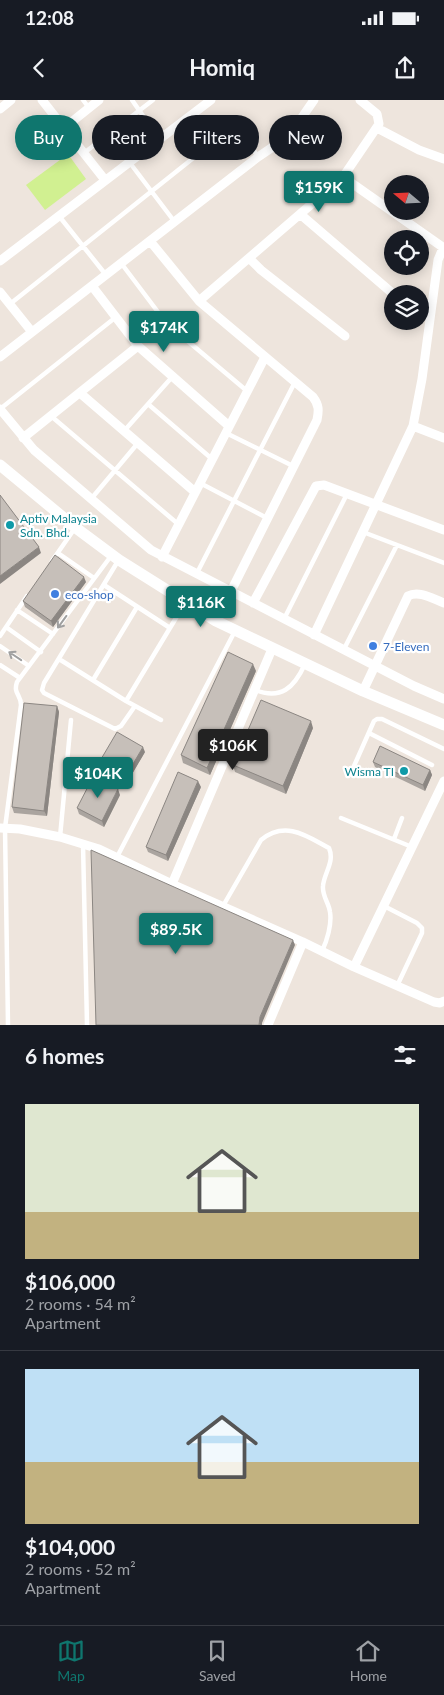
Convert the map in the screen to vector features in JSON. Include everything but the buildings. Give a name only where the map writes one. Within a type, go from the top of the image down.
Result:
[{"type":"street","points":[[0,109],[12,100]]},
{"type":"street","points":[[42,100],[54,115]]},
{"type":"street","points":[[80,115],[99,100]]},
{"type":"street","points":[[164,135],[209,100]]},
{"type":"street","points":[[259,156],[290,136],[314,100]]},
{"type":"street","points":[[200,301],[343,177],[377,128],[379,120],[377,114],[360,100]]},
{"type":"street","points":[[377,128],[419,150],[444,159]]},
{"type":"street","points":[[82,150],[105,180]]},
{"type":"street","points":[[0,261],[132,160]]},
{"type":"street","points":[[1,355],[254,160]]},
{"type":"street","points":[[314,635],[413,426],[422,379],[438,260],[444,248],[343,177]]},
{"type":"street","points":[[300,214],[384,286]]},
{"type":"street","points":[[150,241],[200,301],[313,397],[318,404],[317,420],[267,518],[237,595],[216,621]]},
{"type":"street","points":[[249,258],[261,270],[345,336]]},
{"type":"street","points":[[92,286],[138,346],[228,430]]},
{"type":"street","points":[[0,292],[32,332]]},
{"type":"street","points":[[23,438],[138,346]]},
{"type":"street","points":[[162,557],[265,357]]},
{"type":"street","points":[[80,393],[195,492]]},
{"type":"street","points":[[0,409],[34,450],[151,550],[444,700]]},
{"type":"street","points":[[413,426],[444,438]]},
{"type":"street","points":[[1,468],[115,557],[216,621],[363,691],[444,725]]},
{"type":"street","points":[[253,603],[313,488],[319,485],[324,485],[444,530]]},
{"type":"street","points":[[363,691],[408,596],[413,593],[420,594],[444,603]]},
{"type":"street","points":[[172,884],[272,649]]},
{"type":"street","points":[[354,967],[412,847],[440,798],[444,781]]},
{"type":"street","points":[[2,828],[60,837],[83,843],[397,986],[434,1002],[440,1003],[444,1001]]},
{"type":"street","points":[[268,1025],[303,942]]},
{"type":"lane","points":[[83,100],[89,108]]},
{"type":"lane","points":[[132,100],[142,115]]},
{"type":"lane","points":[[84,153],[153,100]]},
{"type":"lane","points":[[10,304],[191,160]]},
{"type":"lane","points":[[129,162],[174,221]]},
{"type":"lane","points":[[59,216],[106,275]]},
{"type":"lane","points":[[121,263],[171,327],[247,391]]},
{"type":"lane","points":[[0,409],[116,318]]},
{"type":"lane","points":[[124,431],[172,376]]},
{"type":"lane","points":[[196,574],[295,382]]},
{"type":"lane","points":[[148,404],[212,459]]},
{"type":"lane","points":[[51,416],[178,524]]},
{"type":"lane","points":[[228,430],[260,450],[293,466]]},
{"type":"lane","points":[[91,499],[138,443]]},
{"type":"lane","points":[[200,482],[267,518]]},
{"type":"lane","points":[[284,619],[347,494]]},
{"type":"lane","points":[[48,567],[76,528]]},
{"type":"lane","points":[[363,532],[444,563]]},
{"type":"lane","points":[[344,649],[397,545]]},
{"type":"lane","points":[[58,553],[94,578]]},
{"type":"lane","points":[[8,1025],[2,828],[21,705],[15,687],[94,578],[115,557]]},
{"type":"lane","points":[[115,557],[104,585],[42,686],[44,693],[115,729],[121,726],[135,706]]},
{"type":"lane","points":[[104,585],[170,628]]},
{"type":"lane","points":[[0,636],[32,588]]},
{"type":"lane","points":[[126,700],[185,603]]},
{"type":"lane","points":[[92,680],[137,607]]},
{"type":"lane","points":[[17,610],[53,634]]},
{"type":"lane","points":[[6,627],[41,652]]},
{"type":"lane","points":[[111,855],[235,631]]},
{"type":"lane","points":[[0,646],[29,666]]},
{"type":"lane","points":[[58,659],[161,720]]},
{"type":"lane","points":[[255,690],[266,694],[281,692],[294,683],[305,664]]},
{"type":"lane","points":[[0,665],[20,678]]},
{"type":"lane","points":[[354,766],[374,721],[377,719],[444,749]]},
{"type":"lane","points":[[60,837],[71,720]]},
{"type":"lane","points":[[369,732],[432,764]]},
{"type":"lane","points":[[342,818],[412,847]]},
{"type":"lane","points":[[394,839],[402,818]]},
{"type":"lane","points":[[223,906],[261,840],[266,835],[289,830],[298,831],[329,848],[332,858],[322,889],[330,912],[325,944],[322,951]]},
{"type":"lane","points":[[83,843],[86,1025]]},
{"type":"lane","points":[[384,906],[417,923],[422,928],[422,933],[397,986]]},
{"type":"lane","points":[[0,943],[7,943]]},
{"type":"green space","points":[[60,160],[72,160],[86,179],[45,210],[26,185]]},
{"type":"place","name":"Aptiv Malaysia Sdn. Bhd.","points":[[10,525]]},
{"type":"place","name":"eco-shop","points":[[55,594]]},
{"type":"place","name":"7-Eleven","points":[[373,646]]},
{"type":"place","name":"Wisma TI","points":[[404,771]]}]
